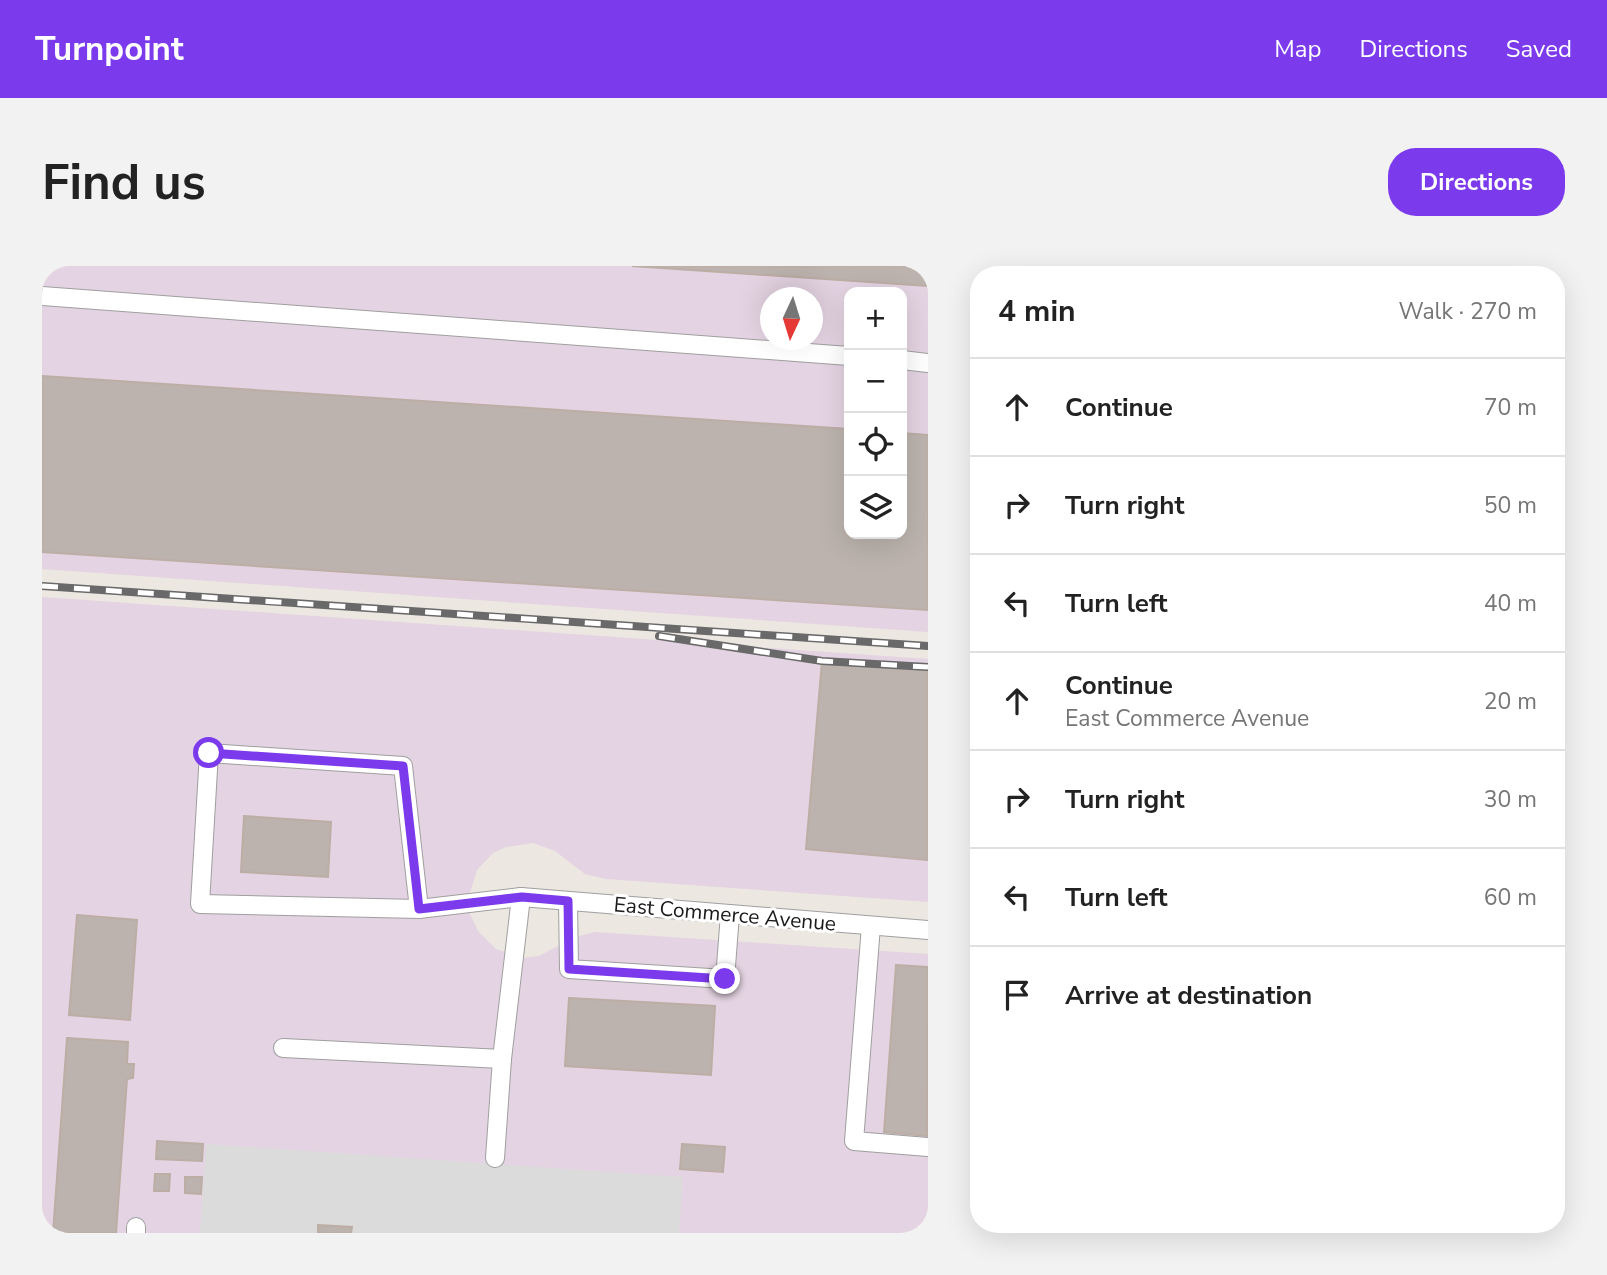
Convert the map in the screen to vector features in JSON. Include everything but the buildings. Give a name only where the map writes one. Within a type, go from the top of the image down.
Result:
[{"type":"street","points":[[42,296],[844,356]]},
{"type":"street","points":[[907,361],[928,363]]},
{"type":"street","name":"East Commerce Avenue","points":[[419,909],[403,766],[209,753],[200,904],[419,909],[522,897],[928,930]]},
{"type":"street","points":[[495,1158],[502,1059],[522,897]]},
{"type":"street","points":[[568,901],[569,969],[725,979],[730,914]]},
{"type":"street","points":[[871,926],[854,1141],[928,1147]]},
{"type":"street","points":[[283,1048],[502,1059]]},
{"type":"shaded area","points":[[42,266],[928,266],[928,632],[42,569]]},
{"type":"shaded area","points":[[42,597],[928,659],[928,902],[606,879],[585,874],[555,851],[533,843],[506,847],[493,853],[477,870],[469,896],[470,914],[478,931],[496,949],[522,958],[539,956],[575,937],[595,932],[928,954],[928,1233],[42,1233]]},
{"type":"shaded area","points":[[206,1144],[683,1177],[679,1233],[200,1233]]},
{"type":"railway","points":[[42,586],[928,646]]},
{"type":"railway","points":[[659,636],[822,661],[928,667]]},
{"type":"route","points":[[209,753],[403,766],[419,909],[477,905],[522,897],[568,901],[569,969],[725,979]]}]
